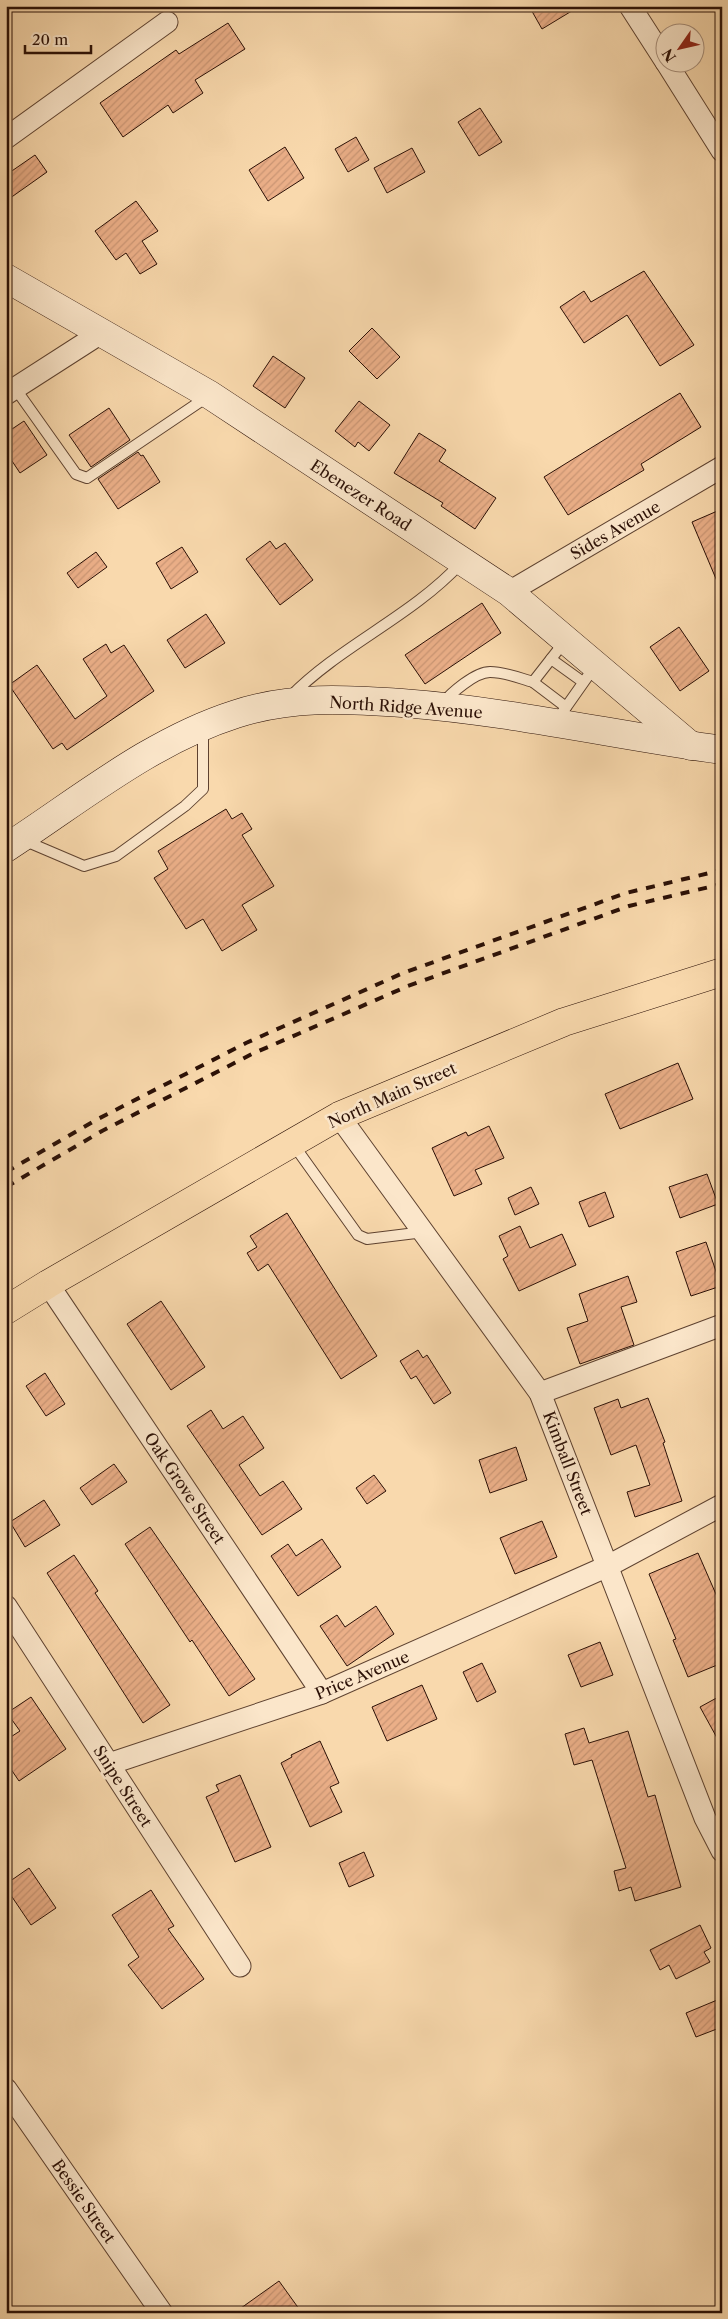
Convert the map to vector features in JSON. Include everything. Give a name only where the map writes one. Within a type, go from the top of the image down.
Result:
[{"type":"main road","name":"North Main Street","points":[[6,1310],[339,1116],[564,1022],[722,972]]},
{"type":"street","points":[[630,6],[656,46]]},
{"type":"street","points":[[6,138],[167,22]]},
{"type":"street","points":[[672,72],[722,151]]},
{"type":"street","name":"Ebenezer Road","points":[[6,278],[210,395],[509,592],[558,650],[691,746]]},
{"type":"street","points":[[11,391],[101,333]]},
{"type":"street","name":"Sides Avenue","points":[[509,592],[722,467]]},
{"type":"street","name":"North Ridge Avenue","points":[[13,843],[115,775],[174,739],[236,714],[284,703],[337,699],[561,714],[691,746],[722,750]]},
{"type":"street","name":"Kimball Street","points":[[339,1116],[540,1393],[705,1818],[722,1851]]},
{"type":"street","name":"Oak Grove Street","points":[[48,1284],[322,1693]]},
{"type":"street","points":[[540,1393],[722,1325]]},
{"type":"street","name":"Price Avenue","points":[[109,1764],[322,1693],[608,1566],[722,1505]]},
{"type":"street","name":"Snipe Street","points":[[6,1606],[240,1966]]},
{"type":"street","name":"Bessie Street","points":[[6,2089],[162,2313]]},
{"type":"lane","points":[[11,391],[76,474],[87,478],[210,395]]},
{"type":"lane","points":[[284,703],[306,680],[327,664],[435,589],[462,562]]},
{"type":"lane","points":[[532,682],[558,650]]},
{"type":"lane","points":[[439,706],[456,689],[488,672],[507,674],[532,682],[561,714],[589,674]]},
{"type":"lane","points":[[13,843],[84,866],[116,856],[185,806],[203,789],[203,727]]},
{"type":"lane","points":[[292,1143],[358,1236],[367,1239],[424,1232]]},
{"type":"building","points":[[529,6],[580,6],[542,29]]},
{"type":"building","points":[[228,23],[245,49],[195,80],[203,93],[173,113],[168,105],[123,137],[100,103],[176,50],[179,54]]},
{"type":"building","points":[[480,108],[502,142],[479,156],[458,122]]},
{"type":"building","points":[[356,137],[369,160],[348,172],[335,149]]},
{"type":"building","points":[[285,147],[304,178],[268,201],[249,170]]},
{"type":"building","points":[[412,148],[425,172],[387,193],[374,168]]},
{"type":"building","points":[[35,155],[47,172],[6,201],[6,175]]},
{"type":"building","points":[[136,201],[158,231],[142,241],[157,264],[140,274],[126,253],[116,260],[95,231]]},
{"type":"building","points":[[644,271],[694,345],[660,366],[627,315],[584,343],[560,307],[584,291],[591,302]]},
{"type":"building","points":[[372,328],[400,357],[377,379],[349,351]]},
{"type":"building","points":[[273,356],[305,378],[285,408],[253,386]]},
{"type":"building","points":[[680,393],[701,427],[641,464],[644,470],[568,515],[544,477]]},
{"type":"building","points":[[359,401],[390,425],[369,451],[358,442],[355,447],[335,431]]},
{"type":"building","points":[[109,408],[130,440],[91,467],[69,435]]},
{"type":"building","points":[[24,421],[47,455],[20,473],[6,452],[6,433]]},
{"type":"building","points":[[419,433],[446,450],[439,461],[496,498],[475,529],[441,506],[443,503],[394,473]]},
{"type":"building","points":[[138,452],[141,456],[143,455],[160,482],[118,509],[98,479]]},
{"type":"building","points":[[722,509],[722,593],[692,522]]},
{"type":"building","points":[[270,541],[276,549],[285,543],[313,580],[280,605],[246,559]]},
{"type":"building","points":[[182,547],[198,572],[171,589],[156,563]]},
{"type":"building","points":[[96,552],[107,567],[78,588],[67,573]]},
{"type":"building","points":[[482,603],[501,633],[425,684],[405,655]]},
{"type":"building","points":[[206,614],[225,643],[185,668],[167,640]]},
{"type":"building","points":[[679,627],[709,671],[680,691],[650,647]]},
{"type":"building","points":[[106,644],[111,653],[124,645],[154,691],[67,750],[62,743],[53,749],[9,685],[37,665],[75,719],[107,696],[83,659]]},
{"type":"building","points":[[226,809],[232,819],[242,813],[252,829],[242,835],[274,886],[242,905],[257,930],[222,951],[203,919],[186,929],[154,878],[168,869],[158,851]]},
{"type":"building","points":[[678,1063],[693,1099],[620,1129],[605,1094]]},
{"type":"building","points":[[489,1126],[504,1158],[475,1170],[482,1184],[454,1196],[432,1148],[466,1132],[468,1136]]},
{"type":"building","points":[[707,1174],[718,1204],[680,1218],[669,1187]]},
{"type":"building","points":[[531,1187],[539,1204],[515,1215],[508,1198]]},
{"type":"building","points":[[605,1192],[614,1217],[589,1227],[579,1202]]},
{"type":"building","points":[[287,1213],[377,1356],[341,1379],[268,1264],[258,1271],[247,1253],[257,1247],[250,1236]]},
{"type":"building","points":[[520,1226],[530,1248],[562,1234],[576,1265],[519,1291],[503,1259],[508,1256],[499,1236]]},
{"type":"building","points":[[706,1242],[721,1286],[691,1296],[676,1252]]},
{"type":"building","points":[[628,1276],[637,1302],[621,1307],[634,1345],[580,1364],[567,1328],[588,1321],[579,1294]]},
{"type":"building","points":[[161,1301],[205,1367],[171,1390],[127,1324]]},
{"type":"building","points":[[418,1350],[423,1358],[427,1355],[451,1393],[434,1404],[416,1376],[411,1379],[400,1361]]},
{"type":"building","points":[[45,1373],[65,1404],[46,1416],[26,1386]]},
{"type":"building","points":[[648,1398],[665,1442],[663,1443],[682,1501],[635,1517],[627,1492],[650,1485],[636,1445],[611,1455],[594,1408],[618,1399],[621,1408]]},
{"type":"building","points":[[211,1410],[223,1429],[243,1416],[264,1448],[239,1465],[260,1496],[283,1481],[302,1509],[262,1535],[187,1426]]},
{"type":"building","points":[[516,1447],[527,1480],[490,1493],[479,1460]]},
{"type":"building","points":[[114,1464],[127,1482],[92,1505],[80,1488]]},
{"type":"building","points":[[374,1475],[386,1491],[367,1504],[356,1488]]},
{"type":"building","points":[[44,1500],[60,1525],[25,1547],[10,1522]]},
{"type":"building","points":[[542,1521],[557,1557],[515,1574],[500,1538]]},
{"type":"building","points":[[150,1527],[255,1679],[229,1696],[192,1640],[190,1642],[125,1544]]},
{"type":"building","points":[[322,1539],[341,1567],[298,1596],[271,1556],[288,1544],[296,1556]]},
{"type":"building","points":[[698,1553],[722,1608],[722,1663],[688,1677],[673,1640],[676,1639],[649,1574]]},
{"type":"building","points":[[74,1555],[98,1591],[95,1593],[170,1705],[143,1723],[47,1573]]},
{"type":"building","points":[[376,1606],[394,1634],[347,1666],[320,1626],[337,1615],[345,1627]]},
{"type":"building","points":[[600,1642],[613,1675],[581,1687],[568,1655]]},
{"type":"building","points":[[482,1663],[496,1692],[477,1702],[463,1672]]},
{"type":"building","points":[[422,1685],[437,1719],[387,1741],[372,1707]]},
{"type":"building","points":[[722,1695],[722,1747],[700,1707]]},
{"type":"building","points":[[31,1697],[66,1749],[19,1781],[6,1762],[6,1740],[20,1731],[7,1713]]},
{"type":"building","points":[[584,1728],[589,1743],[628,1731],[648,1797],[655,1795],[681,1887],[635,1901],[631,1887],[619,1891],[614,1871],[626,1868],[592,1760],[574,1765],[565,1734]]},
{"type":"building","points":[[320,1741],[339,1783],[330,1787],[342,1812],[310,1827],[281,1763],[292,1757],[291,1755]]},
{"type":"building","points":[[240,1775],[271,1847],[235,1862],[206,1797],[219,1791],[216,1785]]},
{"type":"building","points":[[364,1852],[374,1876],[349,1887],[339,1863]]},
{"type":"building","points":[[29,1868],[56,1908],[31,1925],[6,1888],[6,1884]]},
{"type":"building","points":[[151,1890],[174,1926],[168,1929],[204,1979],[162,2009],[128,1965],[139,1957],[112,1915]]},
{"type":"building","points":[[700,1925],[711,1948],[704,1952],[710,1962],[676,1979],[669,1965],[660,1970],[650,1950]]},
{"type":"building","points":[[722,1998],[722,2027],[696,2037],[686,2013]]},
{"type":"building","points":[[279,2281],[302,2313],[234,2313]]},
{"type":"railway","points":[[6,1172],[96,1120],[246,1043],[403,973],[626,893],[722,870]]},
{"type":"railway","points":[[6,1187],[102,1131],[252,1054],[408,986],[629,906],[722,884]]}]
